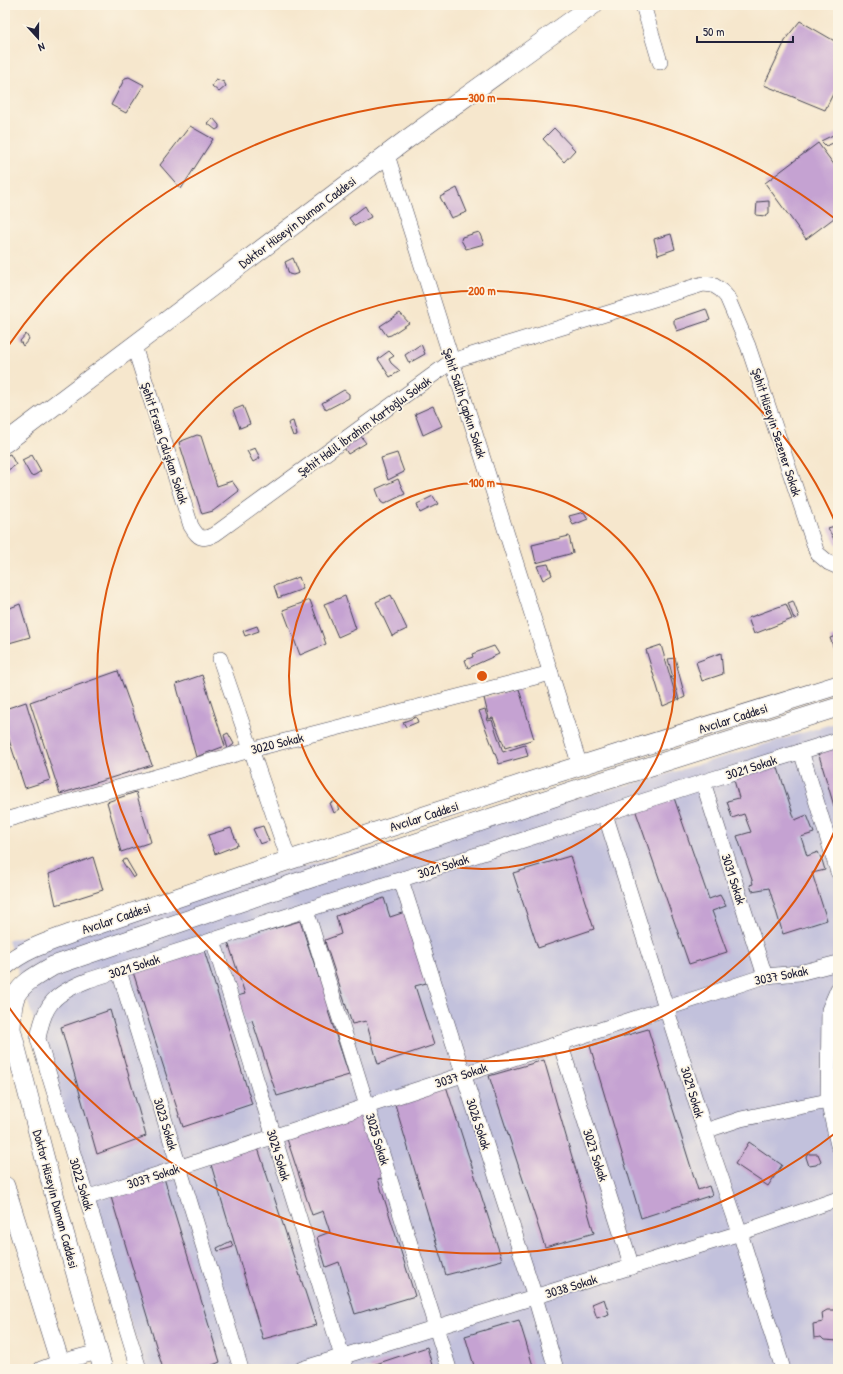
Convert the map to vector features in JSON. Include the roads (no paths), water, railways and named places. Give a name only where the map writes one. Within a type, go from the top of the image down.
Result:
[{"type":"main road","name":"Doktor Hüseyin Duman Caddesi","points":[[5,443],[387,155],[592,5]]},
{"type":"main road","name":"Avcılar Caddesi","points":[[9,962],[40,945],[70,934],[289,860],[838,685]]},
{"type":"main road","name":"Avcılar Caddesi","points":[[28,982],[53,966],[161,928],[575,790],[838,707]]},
{"type":"main road","name":"Doktor Hüseyin Duman Caddesi","points":[[28,982],[16,995],[8,1020],[64,1232],[100,1360]]},
{"type":"main road","points":[[5,1186],[61,1365]]},
{"type":"street","points":[[643,5],[660,62]]},
{"type":"street","name":"Şehit Salih Çapkın Sokak","points":[[387,155],[580,766]]},
{"type":"street","name":"Şehit Halil İbrahim Kartoğlu Sokak","points":[[200,538],[207,538],[215,534],[452,361],[703,284],[713,285],[721,290]]},
{"type":"street","name":"Şehit Hüseyin Sezener Sokak","points":[[721,290],[727,297],[748,346],[817,553],[838,567]]},
{"type":"street","name":"Şehit Ersan Çalışkan Sokak","points":[[134,346],[191,526],[200,538]]},
{"type":"street","points":[[220,659],[289,860]]},
{"type":"street","name":"3020 Sokak","points":[[5,820],[250,750],[551,673]]},
{"type":"street","name":"3021 Sokak","points":[[52,1001],[74,986],[119,971],[703,782],[838,740]]},
{"type":"street","points":[[801,751],[838,872]]},
{"type":"street","name":"3031 Sokak","points":[[703,782],[765,976]]},
{"type":"street","name":"3029 Sokak","points":[[605,814],[705,1131],[740,1233],[783,1369]]},
{"type":"street","name":"3026 Sokak","points":[[400,880],[535,1297],[556,1369]]},
{"type":"street","name":"3025 Sokak","points":[[306,910],[449,1369]]},
{"type":"street","name":"3024 Sokak","points":[[213,940],[344,1363]]},
{"type":"street","name":"3037 Sokak","points":[[86,1198],[765,976],[799,973],[838,963]]},
{"type":"street","name":"3023 Sokak","points":[[119,971],[241,1369]]},
{"type":"street","points":[[838,989],[829,1010],[828,1101],[838,1145]]},
{"type":"street","name":"3022 Sokak","points":[[52,1001],[42,1018],[38,1039],[139,1369]]},
{"type":"street","name":"3027 Sokak","points":[[560,1043],[632,1267]]},
{"type":"street","points":[[705,1131],[741,1119],[828,1101]]},
{"type":"street","name":"3038 Sokak","points":[[302,1369],[344,1363],[436,1328],[740,1233],[838,1199]]},
{"type":"street","points":[[41,1369],[100,1360]]}]
